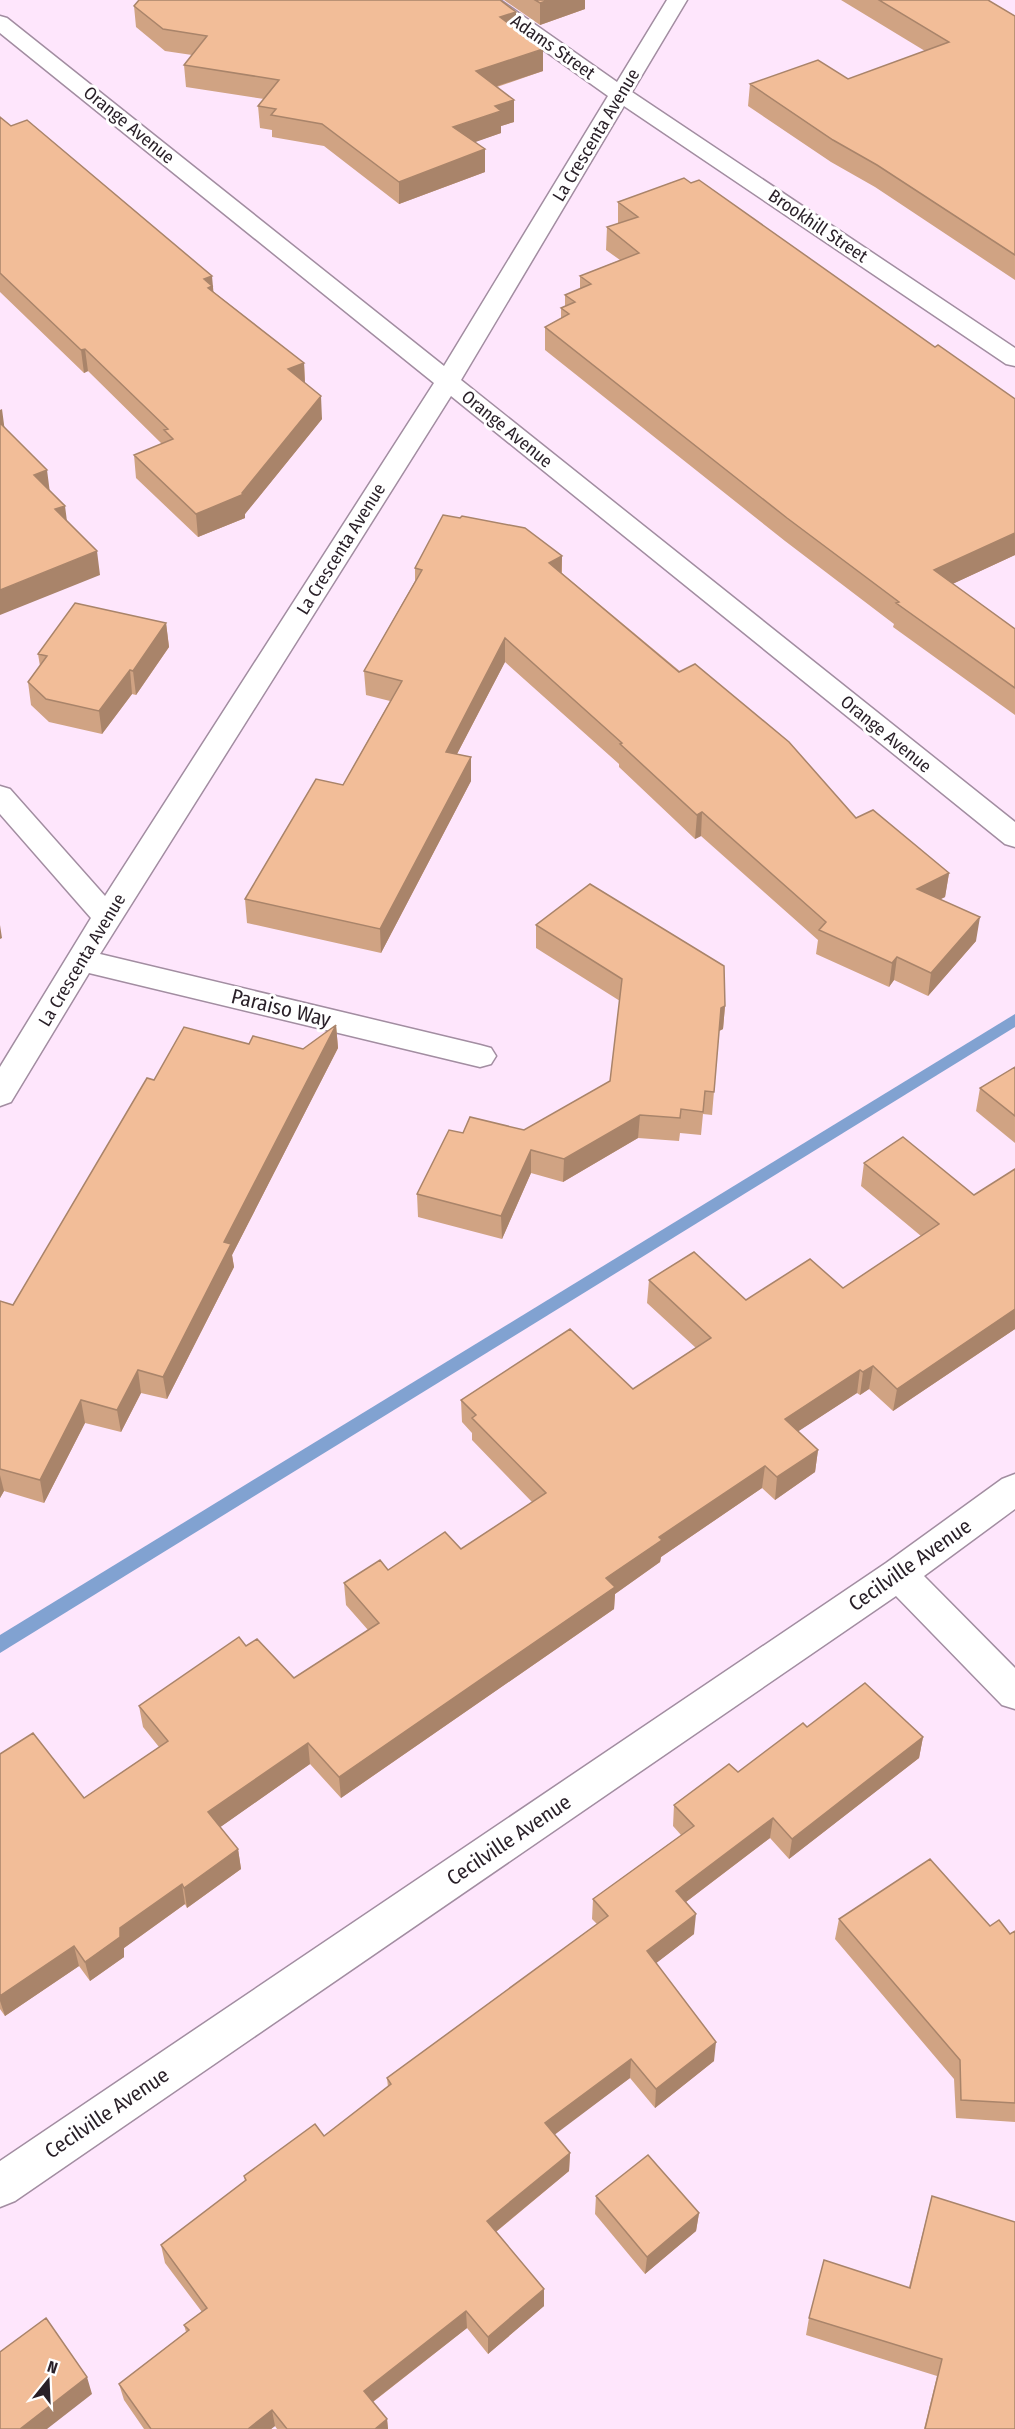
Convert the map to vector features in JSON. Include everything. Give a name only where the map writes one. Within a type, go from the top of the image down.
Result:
[{"type":"street","name":"Adams Street","points":[[486,0],[620,94]]},
{"type":"street","name":"La Crescenta Avenue","points":[[0,1094],[107,917],[448,381],[677,0]]},
{"type":"street","name":"Orange Avenue","points":[[0,22],[1015,837]]},
{"type":"street","name":"Brookhill Street","points":[[620,94],[1015,359]]},
{"type":"street","points":[[0,796],[107,917]]},
{"type":"street","name":"Paraiso Way","points":[[81,960],[480,1056]]},
{"type":"street","name":"Cecilville Avenue","points":[[0,2186],[899,1574],[1015,1489]]},
{"type":"street","points":[[899,1574],[1015,1693]]},
{"type":"building","points":[[139,0],[500,0],[516,12],[500,17],[543,49],[476,71],[514,100],[495,106],[501,111],[453,127],[485,149],[399,182],[322,124],[271,115],[276,109],[258,106],[279,80],[184,65],[207,36],[163,29],[134,6]]},
{"type":"building","points":[[879,0],[988,0],[1015,16],[1015,255],[877,165],[833,140],[750,84],[818,60],[848,79],[949,42]]},
{"type":"building","points":[[0,117],[11,126],[27,120],[212,276],[204,279],[212,286],[208,288],[304,363],[288,369],[321,396],[242,493],[244,494],[196,514],[134,455],[173,439],[164,430],[168,429],[85,349],[81,350],[0,273]]},
{"type":"building","points":[[684,178],[691,183],[699,180],[935,347],[938,345],[1015,399],[1015,533],[934,570],[1015,629],[1015,688],[896,603],[899,602],[787,518],[545,327],[569,314],[561,308],[575,302],[565,295],[591,284],[580,276],[639,253],[607,227],[638,217],[618,202]]},
{"type":"building","points":[[0,423],[47,470],[34,475],[65,506],[55,509],[97,551],[0,590]]},
{"type":"building","points":[[443,515],[460,518],[462,516],[525,528],[562,556],[549,563],[679,672],[695,664],[789,742],[856,818],[873,810],[949,873],[917,889],[980,917],[931,973],[897,957],[892,963],[819,930],[826,922],[702,812],[697,815],[620,744],[622,743],[505,638],[446,752],[471,757],[380,929],[245,899],[316,779],[343,785],[402,681],[364,671],[422,570],[415,568]]},
{"type":"building","points":[[75,603],[166,623],[133,671],[130,670],[99,711],[46,699],[28,682],[47,656],[38,654]]},
{"type":"building","points":[[590,884],[724,966],[725,1006],[721,1008],[714,1092],[705,1091],[703,1112],[681,1109],[680,1118],[640,1115],[564,1159],[531,1150],[501,1216],[417,1194],[449,1130],[463,1133],[470,1117],[524,1130],[610,1081],[622,979],[536,925]]},
{"type":"building","points":[[336,1025],[224,1242],[231,1244],[163,1377],[138,1370],[117,1410],[81,1400],[40,1480],[0,1469],[0,1301],[13,1305],[147,1078],[154,1080],[184,1027],[249,1044],[253,1036],[303,1049]]},
{"type":"building","points":[[1015,1067],[1015,1116],[980,1088]]},
{"type":"building","points":[[903,1137],[974,1195],[1015,1169],[1015,1309],[897,1389],[873,1366],[863,1372],[860,1370],[785,1419],[818,1450],[777,1477],[765,1466],[659,1537],[662,1540],[606,1578],[615,1587],[339,1777],[308,1743],[208,1812],[238,1849],[184,1888],[182,1884],[120,1928],[120,1937],[85,1962],[74,1946],[0,1996],[0,1754],[33,1733],[84,1798],[168,1741],[139,1706],[239,1637],[246,1646],[257,1639],[294,1678],[379,1623],[344,1583],[380,1560],[388,1570],[445,1532],[461,1549],[546,1493],[472,1418],[476,1415],[461,1400],[570,1329],[633,1389],[711,1338],[649,1280],[694,1252],[746,1300],[810,1259],[843,1288],[939,1224],[864,1163]]},
{"type":"building","points":[[865,1683],[923,1737],[792,1839],[773,1818],[676,1891],[696,1914],[647,1951],[716,2042],[656,2089],[631,2059],[545,2123],[570,2153],[487,2221],[544,2289],[488,2337],[466,2311],[364,2391],[387,2419],[375,2429],[287,2429],[272,2410],[248,2429],[151,2429],[119,2384],[189,2330],[184,2325],[207,2308],[161,2245],[246,2180],[244,2176],[315,2124],[324,2136],[391,2084],[387,2078],[608,1916],[593,1899],[694,1826],[674,1805],[729,1764],[738,1772],[803,1723],[807,1727]]},
{"type":"building","points":[[930,1859],[990,1926],[999,1920],[1010,1934],[1015,1931],[1015,2103],[961,2100],[960,2060],[839,1919]]},
{"type":"building","points":[[648,2155],[699,2213],[647,2257],[596,2196]]},
{"type":"building","points":[[932,2196],[1015,2222],[1015,2429],[925,2429],[942,2359],[809,2318],[824,2260],[910,2288]]},
{"type":"building","points":[[46,2318],[87,2377],[20,2429],[0,2429],[0,2352]]},
{"type":"waterway","points":[[0,1645],[1015,1020]]}]
